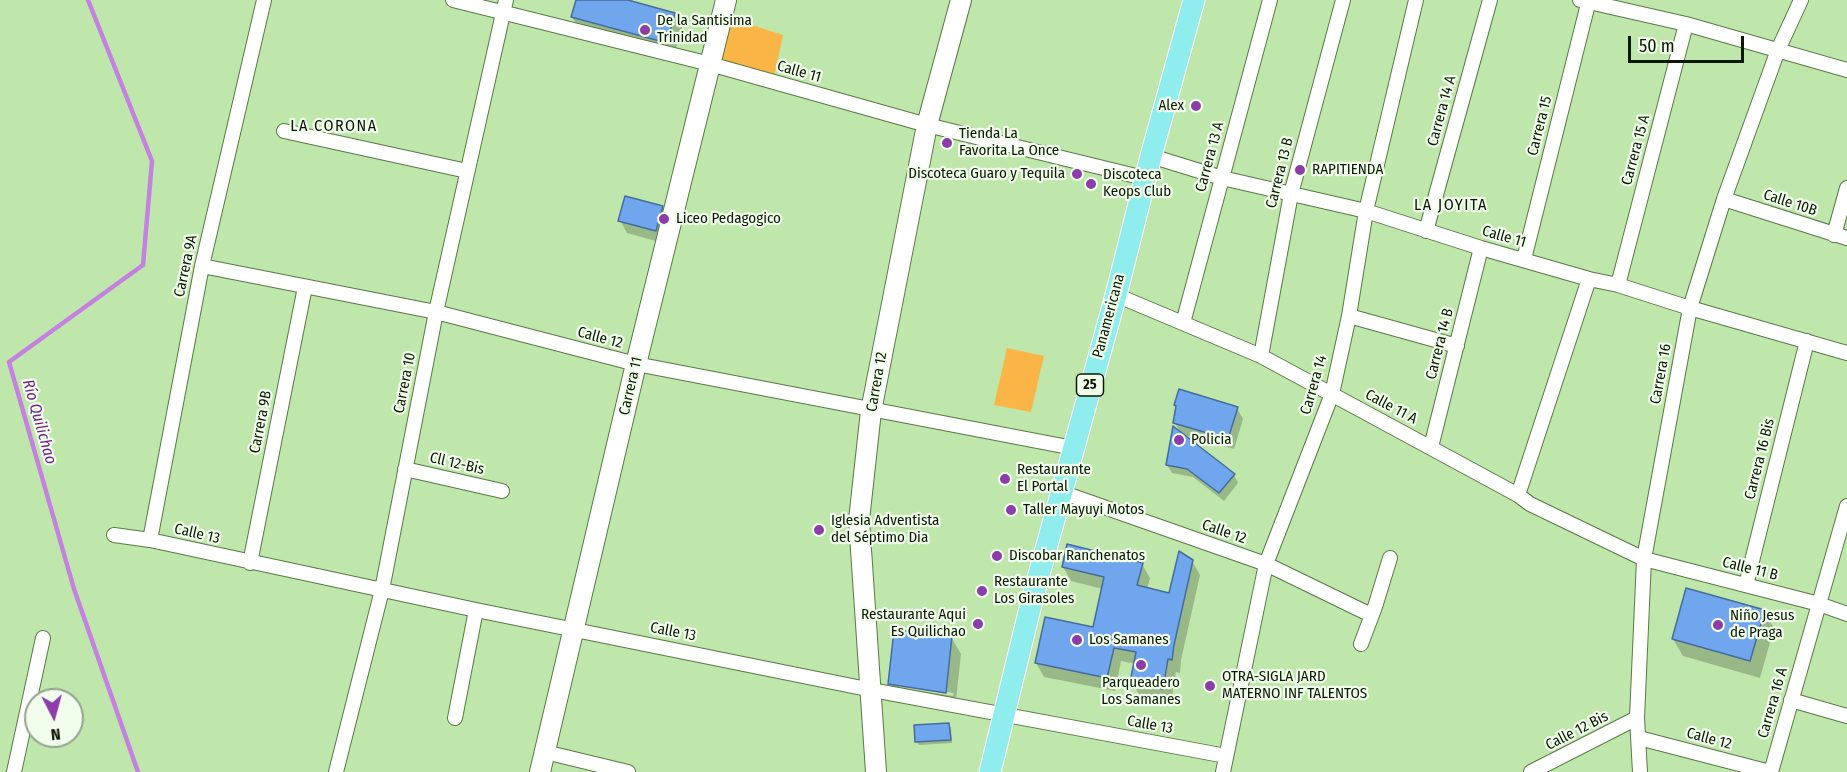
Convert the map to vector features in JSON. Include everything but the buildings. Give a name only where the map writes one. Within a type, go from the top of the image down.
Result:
[{"type":"main road","name":"Panamericana","points":[[990,772],[1024,593],[1107,293],[1184,0]]},
{"type":"main road","name":"Panamericana","points":[[981,772],[1000,715],[1033,596],[1194,0]]},
{"type":"street","name":"Carrera 9A","points":[[150,540],[202,267],[264,0]]},
{"type":"street","name":"Calle 11","points":[[453,0],[504,6],[927,125],[1136,176]]},
{"type":"street","name":"Carrera 11","points":[[540,772],[636,364],[726,0]]},
{"type":"street","name":"Carrera 12","points":[[876,772],[859,520],[871,411],[927,125],[961,0]]},
{"type":"street","name":"Carrera 13 A","points":[[1183,323],[1270,0]]},
{"type":"street","name":"Carrera 13 B","points":[[1261,356],[1291,194],[1343,0]]},
{"type":"street","name":"Carrera 14","points":[[1222,772],[1266,564],[1332,394],[1349,316],[1366,211],[1416,0]]},
{"type":"street","name":"Carrera 14 A","points":[[1426,231],[1490,0]]},
{"type":"street","name":"Carrera 16","points":[[1640,772],[1637,718],[1644,559],[1690,308],[1724,199],[1778,50],[1801,0]]},
{"type":"street","points":[[1585,1],[1686,24],[1847,70]]},
{"type":"street","name":"Carrera 15","points":[[1524,259],[1585,1]]},
{"type":"street","name":"Carrera 10","points":[[336,772],[382,590],[436,312],[504,6]]},
{"type":"street","name":"Carrera 15 A","points":[[1618,285],[1686,24]]},
{"type":"street","points":[[284,131],[467,171]]},
{"type":"street","name":"Calle 11","points":[[1151,156],[1222,178],[1366,211],[1481,248],[1618,285],[1847,353]]},
{"type":"street","points":[[1841,236],[1847,188]]},
{"type":"street","name":"Calle 10B","points":[[1724,199],[1841,236]]},
{"type":"street","name":"Carrera 14 B","points":[[1431,447],[1481,248]]},
{"type":"street","name":"Calle 12","points":[[202,267],[436,312],[636,364],[871,411],[1063,446]]},
{"type":"street","points":[[1518,495],[1589,279]]},
{"type":"street","name":"Carrera 9B","points":[[250,562],[305,287]]},
{"type":"street","name":"Calle 11 A","points":[[1116,295],[1261,356],[1431,447],[1518,495],[1530,504],[1644,559]]},
{"type":"street","points":[[1349,316],[1457,346]]},
{"type":"street","name":"Carrera 16 Bis","points":[[1746,585],[1807,341]]},
{"type":"street","name":"Cll 12-Bis","points":[[405,469],[502,491]]},
{"type":"street","name":"Calle 12","points":[[1061,492],[1266,564],[1371,615]]},
{"type":"street","name":"Carrera 16 A","points":[[1770,772],[1847,506]]},
{"type":"street","name":"Calle 13","points":[[114,535],[150,540],[476,610],[872,690],[1226,756]]},
{"type":"street","points":[[1361,644],[1376,607],[1389,558]]},
{"type":"street","name":"Calle 11 B","points":[[1644,559],[1819,604],[1847,614]]},
{"type":"street","points":[[455,718],[476,610]]},
{"type":"street","points":[[14,772],[43,638]]},
{"type":"street","points":[[1791,700],[1847,716]]},
{"type":"street","name":"Calle 12 Bis","points":[[1531,772],[1546,769],[1637,718]]},
{"type":"street","name":"Calle 12","points":[[1639,738],[1770,772]]},
{"type":"street","points":[[545,752],[628,772]]},
{"type":"shaded area","points":[[727,17],[783,35],[774,77],[714,62]]},
{"type":"shaded area","points":[[1007,348],[1044,356],[1031,412],[994,405]]},
{"type":"waterway","name":"Río Quilichao","points":[[88,0],[152,161],[143,265],[9,362],[74,589],[138,772]]},
{"type":"place","name":"De la Santisima Trinidad","points":[[645,30]]},
{"type":"place","name":"Alex","points":[[1196,106]]},
{"type":"place","name":"Tienda La Favorita La Once","points":[[947,143]]},
{"type":"place","name":"RAPITIENDA","points":[[1300,170]]},
{"type":"place","name":"Discoteca Guaro y Tequila","points":[[1077,174]]},
{"type":"place","name":"Discoteca Keops Club","points":[[1091,184]]},
{"type":"place","name":"Liceo Pedagogico","points":[[664,219]]},
{"type":"place","name":"Policia","points":[[1179,440]]},
{"type":"place","name":"Restaurante El Portal","points":[[1005,479]]},
{"type":"place","name":"Taller Mayuyi Motos","points":[[1011,510]]},
{"type":"place","name":"Iglesia Adventista del Séptimo Dia","points":[[819,530]]},
{"type":"place","name":"Discobar Ranchenatos","points":[[997,556]]},
{"type":"place","name":"Restaurante Los Girasoles","points":[[982,591]]},
{"type":"place","name":"Restaurante Aqui Es Quilichao","points":[[978,624]]},
{"type":"place","name":"Niño Jesus de Praga","points":[[1718,625]]},
{"type":"place","name":"Los Samanes","points":[[1077,640]]},
{"type":"place","name":"Parqueadero Los Samanes","points":[[1141,665]]},
{"type":"place","name":"OTRA-SIGLA JARD MATERNO INF TALENTOS","points":[[1210,686]]},
{"type":"district","name":"LA CORONA","points":[[334,127]]},
{"type":"district","name":"LA JOYITA","points":[[1451,206]]}]
